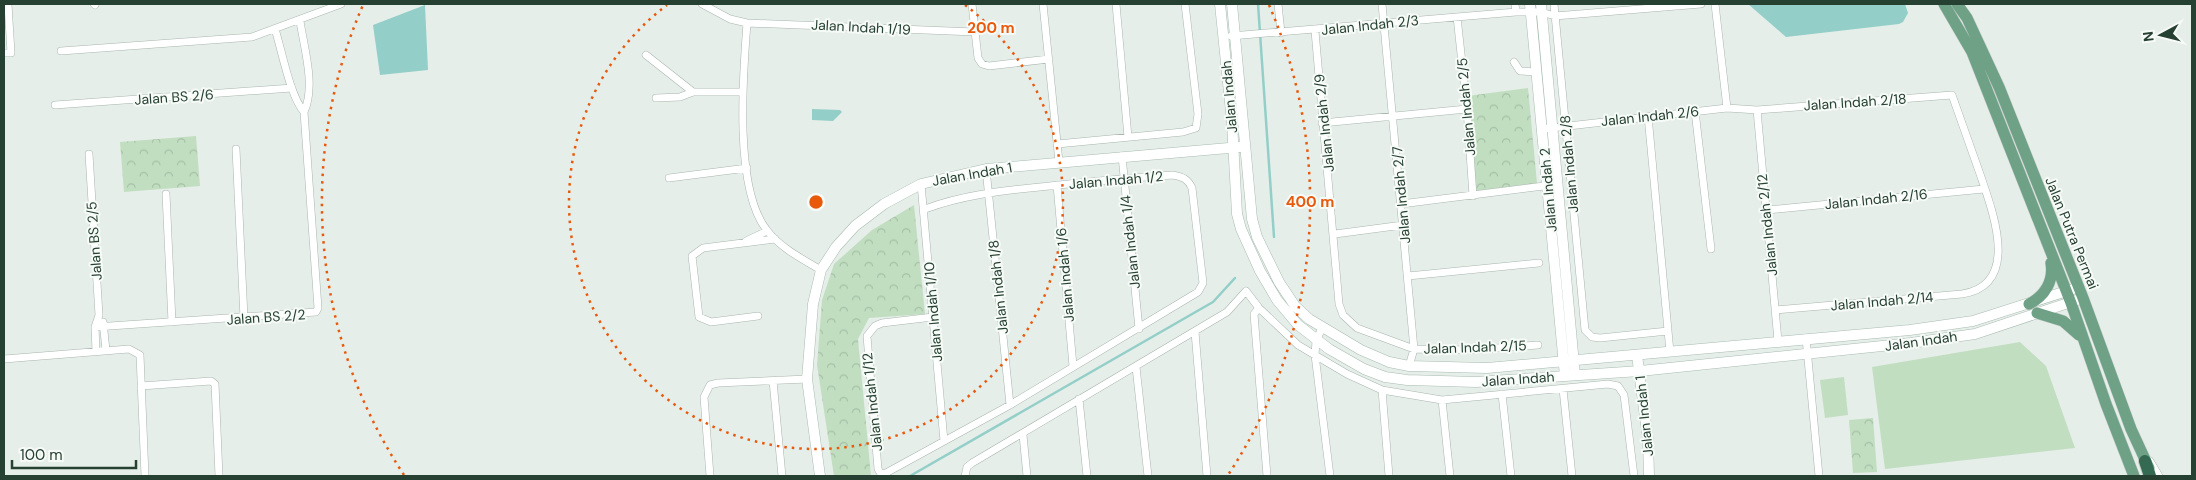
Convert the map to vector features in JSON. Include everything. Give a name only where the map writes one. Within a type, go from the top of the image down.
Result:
[{"type":"highway","points":[[2145,461],[2152,476]]},
{"type":"main road","name":"Jalan Putra Permai","points":[[1944,4],[1972,52],[2071,303],[2083,341],[2134,476]]},
{"type":"main road","name":"Jalan Putra Permai","points":[[1957,4],[1968,18],[1999,87],[2083,298],[2145,461]]},
{"type":"main road","points":[[2029,304],[2039,298],[2049,284],[2052,273],[2050,252]]},
{"type":"main road","points":[[2037,313],[2051,315],[2063,321],[2083,341]]},
{"type":"street","points":[[8,4],[8,53]]},
{"type":"street","points":[[61,51],[252,37],[300,21],[341,4]]},
{"type":"street","name":"Jalan Indah 1/19","points":[[702,4],[730,20],[747,23],[975,32]]},
{"type":"street","points":[[972,4],[977,54],[979,60],[985,66],[1049,59]]},
{"type":"street","points":[[1043,4],[1059,162]]},
{"type":"street","points":[[1116,4],[1128,137]]},
{"type":"street","points":[[1057,144],[1183,132],[1196,128],[1198,122],[1185,4]]},
{"type":"street","name":"Jalan Indah","points":[[1220,4],[1238,214],[1248,246],[1277,300],[1298,325],[1316,341],[1364,370],[1400,379],[1476,382],[1640,371],[1807,352],[1902,344],[1975,334],[2083,298]]},
{"type":"street","name":"Jalan Indah","points":[[1232,4],[1252,219],[1257,237],[1279,282],[1295,306],[1322,328],[1361,350],[1389,362],[1409,366],[1487,368],[1954,324],[2029,304],[2078,286]]},
{"type":"street","points":[[1278,4],[1281,33]]},
{"type":"street","name":"Jalan Indah 2/7","points":[[1382,4],[1414,349],[1409,366]]},
{"type":"street","points":[[1515,4],[1516,12]]},
{"type":"street","name":"Jalan Indah 2/8","points":[[1554,4],[1584,324],[1588,335],[1600,338],[1668,331]]},
{"type":"street","points":[[1555,16],[1701,4]]},
{"type":"street","points":[[1715,4],[1727,108]]},
{"type":"street","name":"Jalan Indah 2/3","points":[[1224,37],[1315,31],[1516,12],[1536,8],[1555,16]]},
{"type":"street","name":"Jalan Indah 2","points":[[1536,8],[1537,72],[1547,128]]},
{"type":"street","name":"Jalan Indah 2","points":[[1536,8],[1570,376]]},
{"type":"street","name":"Jalan Indah 2/5","points":[[1457,17],[1467,109],[1473,196]]},
{"type":"street","points":[[275,30],[298,105],[304,112],[309,101],[307,69],[300,21]]},
{"type":"street","points":[[747,23],[742,92],[747,168],[755,211],[766,231],[821,270]]},
{"type":"street","name":"Jalan Indah 2/9","points":[[1315,31],[1340,304]]},
{"type":"street","points":[[646,55],[693,92]]},
{"type":"street","points":[[1514,62],[1520,71],[1537,72]]},
{"type":"street","name":"Jalan BS 2/6","points":[[56,105],[292,88]]},
{"type":"street","points":[[656,98],[680,97],[693,92],[742,92]]},
{"type":"street","name":"Jalan Indah 2/18","points":[[1758,110],[1952,95],[1984,189]]},
{"type":"street","name":"Jalan Indah 2/6","points":[[1547,128],[1727,108],[1758,110]]},
{"type":"street","points":[[1322,123],[1467,109]]},
{"type":"street","name":"Jalan Indah 2/12","points":[[1758,110],[1778,341]]},
{"type":"street","points":[[1695,111],[1711,248]]},
{"type":"street","name":"Jalan BS 2/2","points":[[95,327],[312,314],[318,310],[304,112]]},
{"type":"street","points":[[1648,116],[1670,352]]},
{"type":"street","name":"Jalan Indah 1","points":[[820,476],[808,379],[812,304],[821,270],[836,247],[855,226],[884,204],[921,184],[986,170],[1246,146]]},
{"type":"street","points":[[236,149],[244,318]]},
{"type":"street","name":"Jalan BS 2/5","points":[[89,154],[99,315],[95,327]]},
{"type":"street","name":"Jalan Indah 1/4","points":[[1122,156],[1138,329]]},
{"type":"street","points":[[669,178],[747,168]]},
{"type":"street","name":"Jalan Indah 1/8","points":[[986,170],[1010,405]]},
{"type":"street","name":"Jalan Indah 1/2","points":[[925,209],[949,200],[988,192],[1123,178],[1173,175],[1189,181],[1192,188],[1203,283],[1194,295],[1138,329]]},
{"type":"street","name":"Jalan Indah 1/10","points":[[921,184],[925,209],[944,441]]},
{"type":"street","name":"Jalan Indah 1/6","points":[[1057,185],[1073,366]]},
{"type":"street","points":[[1401,204],[1552,186]]},
{"type":"street","name":"Jalan Indah 2/16","points":[[1767,210],[1984,189]]},
{"type":"street","name":"Jalan Indah 2/14","points":[[1775,310],[1962,294],[1973,292],[1987,284],[1996,265],[1998,244],[1994,217],[1984,189]]},
{"type":"street","points":[[166,194],[172,322]]},
{"type":"street","points":[[1335,234],[1403,226]]},
{"type":"street","points":[[741,244],[766,231]]},
{"type":"street","points":[[758,316],[711,322],[703,320],[697,313],[692,256],[703,248],[776,239]]},
{"type":"street","points":[[1408,276],[1539,263]]},
{"type":"street","points":[[965,476],[967,467],[972,463],[1023,435],[1079,399],[1227,312],[1243,292],[1248,293],[1259,308],[1298,345],[1382,390],[1442,400],[1614,385],[1622,390],[1624,395],[1634,476]]},
{"type":"street","name":"Jalan Indah 2/15","points":[[1340,304],[1343,314],[1357,328],[1414,349],[1470,350],[1538,345]]},
{"type":"street","points":[[1259,308],[1254,314],[1268,476]]},
{"type":"street","points":[[99,315],[105,326],[106,350]]},
{"type":"street","name":"Jalan Indah 1/12","points":[[933,318],[882,323],[875,326],[867,336],[878,469],[880,474],[886,473],[944,441]]},
{"type":"street","points":[[95,327],[96,351]]},
{"type":"street","points":[[1322,328],[1316,341],[1314,355],[1330,476]]},
{"type":"street","points":[[944,441],[1010,405],[1138,329]]},
{"type":"street","points":[[1194,332],[1207,476]]},
{"type":"street","points":[[1806,338],[1819,476]]},
{"type":"street","points":[[1739,345],[1741,359]]},
{"type":"street","points":[[4,359],[106,350],[132,350],[140,355],[145,476]]},
{"type":"street","name":"Jalan Indah 1","points":[[1638,355],[1649,476]]},
{"type":"street","points":[[1136,366],[1148,476]]},
{"type":"street","points":[[710,476],[704,397],[710,385],[718,383],[808,379]]},
{"type":"street","points":[[141,386],[211,381],[215,384],[219,476]]},
{"type":"street","points":[[773,381],[782,476]]},
{"type":"street","points":[[1563,389],[1572,476]]},
{"type":"street","points":[[1382,390],[1389,476]]},
{"type":"street","points":[[1502,394],[1511,476]]},
{"type":"street","points":[[1079,399],[1087,476]]},
{"type":"street","points":[[1442,400],[1450,476]]},
{"type":"street","points":[[2132,429],[2159,476]]},
{"type":"street","points":[[1023,435],[1027,476]]},
{"type":"green space","points":[[1528,88],[1537,183],[1476,191],[1467,96]]},
{"type":"green space","points":[[196,136],[200,186],[124,192],[120,142]]},
{"type":"green space","points":[[914,205],[925,314],[869,318],[858,339],[871,476],[834,476],[817,365],[822,300],[834,264],[872,230]]},
{"type":"green space","points":[[2020,342],[2046,366],[2075,448],[1885,469],[1872,367]]},
{"type":"green space","points":[[1844,377],[1848,415],[1825,418],[1820,380]]},
{"type":"green space","points":[[1873,418],[1877,472],[1853,473],[1849,420]]},
{"type":"water","points":[[1748,4],[1905,4],[1908,13],[1903,22],[1899,24],[1786,37]]},
{"type":"water","points":[[425,5],[428,70],[380,75],[373,25]]},
{"type":"water","points":[[812,109],[840,110],[842,112],[833,121],[812,120]]},
{"type":"waterway","points":[[1258,4],[1274,237]]},
{"type":"waterway","points":[[910,476],[1213,302],[1235,278]]}]
